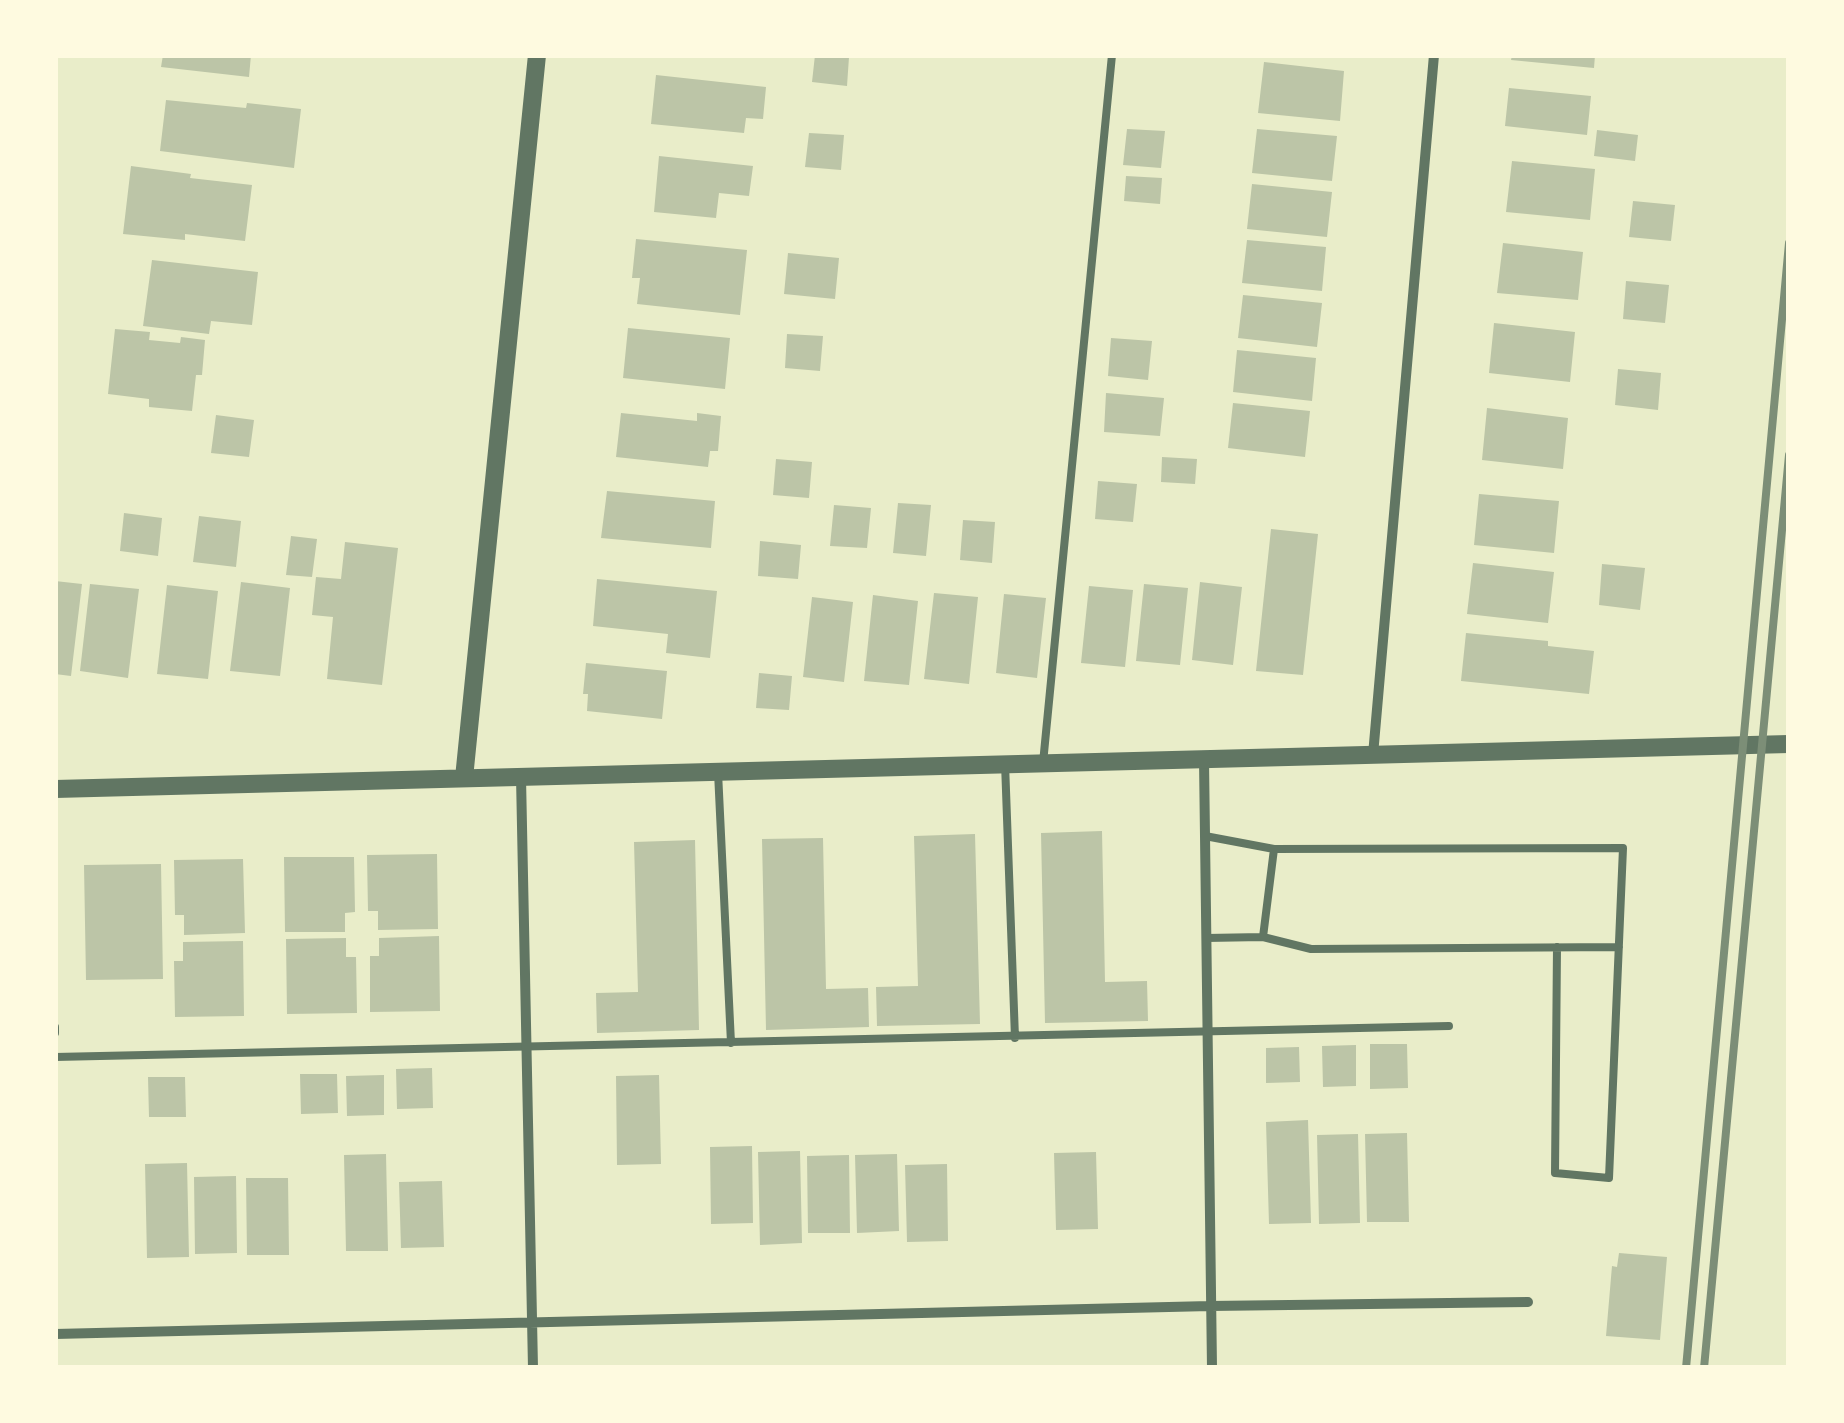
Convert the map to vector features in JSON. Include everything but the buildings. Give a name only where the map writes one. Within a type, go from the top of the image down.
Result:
[{"type":"street","points":[[464,778],[537,55]]},
{"type":"street","points":[[1373,755],[1434,55]]},
{"type":"street","points":[[55,789],[1789,744]]},
{"type":"street","points":[[1204,760],[1212,1368]]},
{"type":"street","points":[[520,777],[533,1368]]},
{"type":"street","points":[[55,1334],[1528,1302]]},
{"type":"lane","points":[[1044,763],[1112,55]]},
{"type":"lane","points":[[1004,763],[1015,1038]]},
{"type":"lane","points":[[718,772],[731,1043]]},
{"type":"lane","points":[[1205,836],[1274,850],[1623,848],[1609,1178],[1555,1174],[1557,947]]},
{"type":"lane","points":[[1263,937],[1274,850]]},
{"type":"lane","points":[[1206,938],[1263,937],[1311,949],[1619,946]]},
{"type":"lane","points":[[55,1057],[1449,1026]]},
{"type":"railway","points":[[1686,1368],[1789,243]]},
{"type":"railway","points":[[1704,1368],[1789,455]]}]
